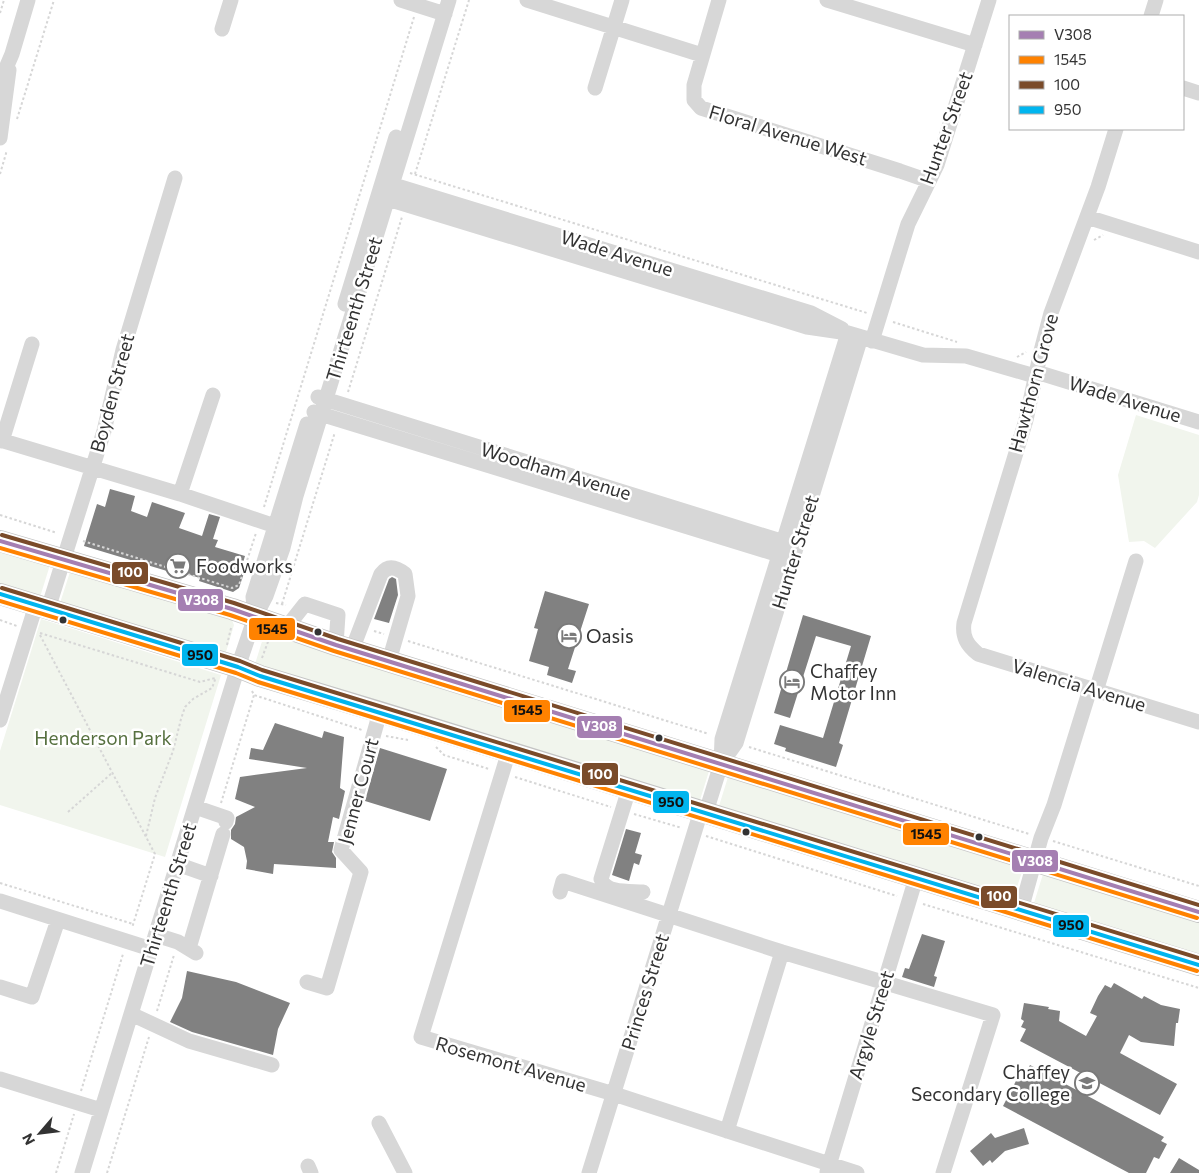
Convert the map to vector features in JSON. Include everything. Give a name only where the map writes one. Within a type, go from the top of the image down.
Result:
[{"type":"highway","points":[[0,541],[62,560],[268,612],[344,648],[1199,912]]},
{"type":"highway","points":[[0,594],[236,674],[380,712],[1199,965]]},
{"type":"street","points":[[0,82],[6,52],[28,0]]},
{"type":"street","points":[[222,29],[231,0]]},
{"type":"street","points":[[401,0],[417,5],[442,6]]},
{"type":"street","points":[[527,0],[702,55]]},
{"type":"street","points":[[595,88],[622,0]]},
{"type":"street","name":"Floral Avenue West","points":[[719,0],[693,92],[694,100],[701,108],[900,171],[929,182]]},
{"type":"street","points":[[827,0],[975,45]]},
{"type":"street","name":"Hunter Street","points":[[704,811],[729,741],[788,550],[860,337],[879,318],[908,224],[937,165],[989,0]]},
{"type":"street","points":[[1151,15],[1156,0]]},
{"type":"street","name":"Thirteenth Street","points":[[385,190],[397,169],[442,6]]},
{"type":"street","name":"Thirteenth Street","points":[[82,1173],[236,674],[268,612],[253,597],[296,496],[321,398],[442,6]]},
{"type":"street","points":[[4,142],[6,52]]},
{"type":"street","points":[[1184,88],[1199,93]]},
{"type":"street","name":"Hawthorn Grove","points":[[965,640],[963,635],[964,622],[1026,420],[1051,313],[1087,217],[1116,130]]},
{"type":"street","name":"Boyden Street","points":[[0,720],[42,607],[62,560],[74,538],[110,409],[123,350],[175,178]]},
{"type":"street","name":"Wade Avenue","points":[[385,190],[406,205],[807,327],[860,337],[923,355],[966,356],[1028,374],[1044,374],[1199,422]]},
{"type":"street","name":"Wade Avenue","points":[[385,190],[811,313],[860,337]]},
{"type":"street","points":[[1087,217],[1199,252]]},
{"type":"street","points":[[32,344],[1,441],[180,494],[281,528]]},
{"type":"street","points":[[180,494],[212,395]]},
{"type":"street","name":"Woodham Avenue","points":[[321,398],[341,412],[788,550]]},
{"type":"street","name":"Woodham Avenue","points":[[317,413],[341,412]]},
{"type":"street","points":[[1021,910],[1054,805],[1136,561]]},
{"type":"street","points":[[344,648],[361,626],[381,574],[385,569],[398,569],[405,574],[408,596],[389,661]]},
{"type":"street","points":[[268,612],[301,608],[305,604],[338,615],[344,648]]},
{"type":"street","name":"Valencia Avenue","points":[[965,640],[978,654],[1199,722]]},
{"type":"street","name":"Jenner Court","points":[[307,982],[327,988],[361,872],[341,850],[380,712]]},
{"type":"street","name":"Rosemont Avenue","points":[[509,752],[421,1037],[614,1094],[726,1130],[828,1168],[857,1173]]},
{"type":"street","points":[[628,788],[601,879],[602,883],[608,887],[623,891],[643,892]]},
{"type":"street","points":[[0,901],[127,942],[178,942],[193,951],[227,818],[195,808]]},
{"type":"street","name":"Princes Street","points":[[589,1173],[694,832],[704,811]]},
{"type":"street","points":[[178,864],[211,876]]},
{"type":"street","name":"Argyle Street","points":[[828,1168],[916,878]]},
{"type":"street","points":[[560,892],[563,881],[670,914],[782,952],[993,1015],[943,1173]]},
{"type":"street","points":[[0,987],[32,997],[58,920]]},
{"type":"street","points":[[726,1130],[782,952]]},
{"type":"street","points":[[131,1014],[189,1041],[272,1065]]},
{"type":"street","points":[[0,1079],[101,1110]]},
{"type":"street","points":[[379,1123],[405,1173]]},
{"type":"path","points":[[0,13],[4,0]]},
{"type":"path","points":[[17,119],[54,0]]},
{"type":"path","points":[[415,174],[469,0]]},
{"type":"path","points":[[0,515],[232,588],[239,584],[417,5]]},
{"type":"path","points":[[0,174],[4,142]]},
{"type":"path","points":[[397,169],[962,343]]},
{"type":"path","points":[[146,836],[155,798],[173,751],[180,719],[185,707],[192,699],[236,674],[268,612],[341,412],[406,205]]},
{"type":"path","points":[[1090,241],[1105,234]]},
{"type":"path","points":[[1014,358],[1028,351]]},
{"type":"path","points":[[301,608],[268,612],[226,648],[221,655],[254,695],[373,733],[415,741]]},
{"type":"path","points":[[361,626],[1199,886]]},
{"type":"path","points":[[56,1173],[155,854],[39,633],[200,682],[236,674]]},
{"type":"path","points":[[432,744],[444,755],[1199,988]]},
{"type":"path","points":[[68,812],[112,773]]},
{"type":"path","points":[[0,883],[133,924]]},
{"type":"green space","points":[[1136,415],[1199,435],[1199,495],[1197,502],[1155,548],[1144,541],[1129,542],[1118,475]]},
{"type":"green space","points":[[0,549],[50,565],[40,597],[0,586]]},
{"type":"green space","points":[[70,572],[232,620],[234,625],[226,652],[60,603]]},
{"type":"green space","name":"Henderson Park","points":[[41,619],[221,675],[165,857],[0,805],[0,751]]},
{"type":"green space","points":[[268,631],[709,771],[700,800],[255,664],[264,635]]},
{"type":"green space","points":[[728,777],[1023,869],[1014,896],[719,806]]},
{"type":"green space","points":[[1043,874],[1199,919],[1199,958],[1034,903]]},
{"type":"building","points":[[110,489],[135,496],[131,511],[147,517],[152,502],[185,513],[179,528],[202,536],[209,514],[220,517],[213,539],[218,540],[215,547],[245,556],[242,566],[246,567],[239,588],[233,592],[199,581],[200,578],[167,568],[167,571],[84,546],[97,504],[105,507]]},
{"type":"building","points":[[392,577],[396,579],[398,595],[389,623],[374,619],[389,579]]},
{"type":"building","points":[[545,591],[589,604],[568,669],[576,671],[572,683],[547,675],[549,667],[529,661],[538,629],[534,628]]},
{"type":"building","name":"Chaffey Motor Inn","points":[[803,615],[871,636],[839,743],[843,745],[836,767],[785,751],[786,748],[774,744],[780,725],[823,738],[851,646],[816,636],[790,718],[774,713]]},
{"type":"building","points":[[275,723],[322,738],[324,731],[344,737],[340,788],[345,791],[339,819],[333,817],[328,842],[334,842],[332,852],[336,858],[336,868],[274,864],[273,874],[246,869],[247,861],[244,847],[231,839],[231,830],[235,824],[236,817],[255,807],[235,799],[240,777],[307,768],[249,759],[251,748],[263,750]]},
{"type":"building","points":[[380,748],[447,769],[430,821],[365,801]]},
{"type":"building","points":[[626,829],[641,833],[635,853],[642,855],[639,865],[634,863],[629,881],[612,875]]},
{"type":"building","points":[[922,934],[945,941],[934,976],[937,977],[934,987],[902,977],[905,968],[909,969]]},
{"type":"building","points":[[187,971],[236,982],[290,1003],[278,1029],[273,1055],[192,1032],[170,1022],[182,998]]},
{"type":"building","points":[[1114,983],[1142,999],[1144,996],[1161,1005],[1180,1009],[1178,1023],[1176,1023],[1174,1046],[1141,1042],[1129,1035],[1120,1053],[1177,1084],[1160,1115],[1020,1041],[1026,1029],[1021,1027],[1024,1021],[1021,1019],[1024,1003],[1049,1007],[1048,1009],[1060,1011],[1059,1021],[1086,1036],[1097,1016],[1090,1013],[1098,996],[1105,985],[1111,988]]},
{"type":"building","points":[[1030,1065],[1164,1137],[1161,1141],[1167,1144],[1159,1159],[1154,1157],[1146,1173],[1129,1173],[1003,1106],[1020,1073],[1024,1076]]},
{"type":"building","points":[[1024,1128],[1029,1144],[1005,1151],[992,1163],[990,1160],[983,1166],[970,1151],[991,1133],[995,1138]]},
{"type":"building","points":[[1179,1158],[1199,1170],[1199,1173],[1170,1173]]},
{"type":"transit line","name":"100","points":[[2,535],[234,603],[338,639],[1199,905]]},
{"type":"transit line","name":"V308","points":[[0,541],[232,609],[336,645],[1199,912]]},
{"type":"transit line","name":"1545","points":[[0,548],[230,615],[334,651],[1197,918]]},
{"type":"transit line","name":"100","points":[[2,588],[240,661],[262,670],[1199,958]]},
{"type":"transit line","name":"950","points":[[0,594],[1199,965]]},
{"type":"transit line","name":"1545","points":[[0,601],[1197,971]]},
{"type":"place","name":"Foodworks","points":[[178,566]]},
{"type":"place","name":"Oasis","points":[[569,636]]},
{"type":"place","name":"Chaffey Motor Inn","points":[[792,682]]},
{"type":"place","name":"Chaffey Secondary College","points":[[1087,1083]]}]
